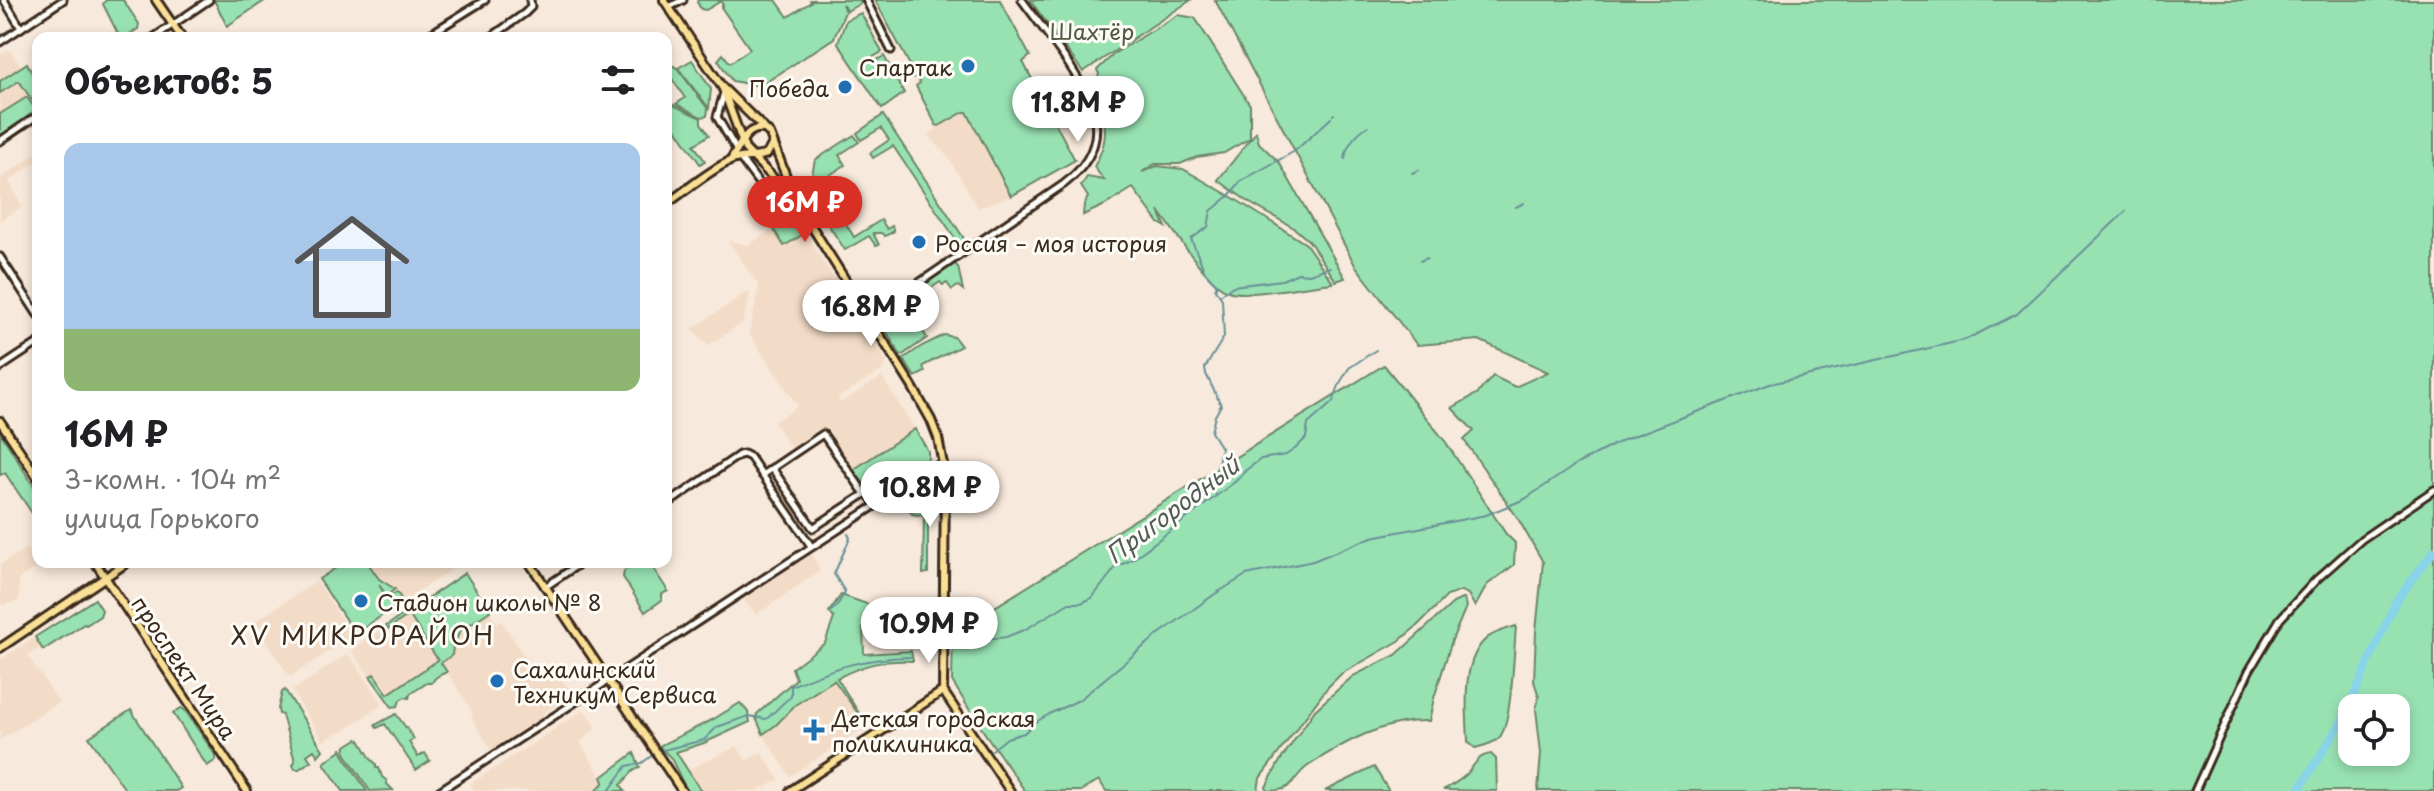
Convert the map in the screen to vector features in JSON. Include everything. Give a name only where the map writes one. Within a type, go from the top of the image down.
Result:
[{"type":"main road","points":[[156,0],[178,32]]},
{"type":"main road","points":[[664,0],[723,89],[745,149],[795,200],[931,420],[938,438],[945,487],[943,691],[1010,791]]},
{"type":"main road","points":[[723,89],[767,131],[795,200]]},
{"type":"main road","points":[[672,200],[739,154],[743,140],[752,129],[767,131]]},
{"type":"main road","points":[[739,154],[759,157],[767,154],[773,143]]},
{"type":"main road","points":[[0,421],[32,469]]},
{"type":"main road","name":"проспект Мира","points":[[99,568],[247,791]]},
{"type":"main road","points":[[0,648],[119,568]]},
{"type":"main road","points":[[533,568],[682,791]]},
{"type":"main road","points":[[795,790],[943,691]]},
{"type":"street","points":[[4,0],[21,28]]},
{"type":"street","points":[[0,42],[63,0]]},
{"type":"street","points":[[162,32],[209,0]]},
{"type":"street","points":[[434,32],[485,0]]},
{"type":"street","points":[[498,32],[531,7],[530,0]]},
{"type":"street","points":[[669,7],[683,0]]},
{"type":"street","points":[[866,0],[891,50]]},
{"type":"street","points":[[869,317],[1045,198],[1082,167],[1091,153],[1096,128],[1092,107],[1079,80],[1022,0]]},
{"type":"street","points":[[723,89],[717,117],[739,154],[766,193],[789,193]]},
{"type":"street","points":[[0,141],[32,119]]},
{"type":"street","points":[[729,138],[743,140]]},
{"type":"street","points":[[0,257],[32,306]]},
{"type":"street","points":[[0,368],[32,347]]},
{"type":"street","points":[[762,475],[823,434],[875,504]]},
{"type":"street","points":[[672,501],[744,454],[750,457],[811,546]]},
{"type":"street","points":[[919,476],[941,454]]},
{"type":"street","points":[[439,791],[943,462]]},
{"type":"street","points":[[772,468],[813,528]]},
{"type":"street","points":[[919,476],[933,474],[945,487]]},
{"type":"street","points":[[2195,791],[2249,671],[2280,619],[2317,579],[2362,539],[2434,490]]},
{"type":"street","points":[[803,536],[865,494]]},
{"type":"street","points":[[545,587],[573,568]]},
{"type":"shaded area","points":[[9,49],[32,82],[32,108],[0,130],[0,55]]},
{"type":"shaded area","points":[[967,112],[1011,196],[978,208],[949,158],[928,135],[936,129],[936,125]]},
{"type":"shaded area","points":[[32,156],[32,165],[9,181],[22,207],[0,221],[0,179]]},
{"type":"shaded area","points":[[774,229],[784,246],[807,232],[821,259],[844,291],[839,300],[841,303],[847,300],[886,360],[883,370],[838,398],[840,403],[882,377],[915,429],[853,470],[827,428],[792,450],[774,422],[798,406],[749,334],[759,286],[728,241],[748,245]]},
{"type":"shaded area","points":[[747,292],[750,293],[743,322],[708,346],[692,329]]},
{"type":"shaded area","points":[[26,548],[32,557],[32,568],[35,568],[19,579],[19,601],[1,605],[0,565]]},
{"type":"shaded area","points":[[812,554],[820,571],[756,615],[743,599]]},
{"type":"shaded area","points":[[367,568],[452,568],[451,570],[393,608]]},
{"type":"shaded area","points":[[465,573],[497,623],[501,620],[536,674],[547,667],[552,668],[573,693],[492,751],[473,720],[471,709],[445,669],[390,705],[352,651]]},
{"type":"shaded area","points":[[317,581],[352,636],[290,677],[253,623]]},
{"type":"shaded area","points":[[35,637],[41,647],[28,656],[59,702],[0,740],[0,660]]},
{"type":"shaded area","points":[[347,654],[383,704],[323,741],[292,691]]},
{"type":"shaded area","name":"Детская городская поликлиника","points":[[834,680],[867,726],[790,776],[763,734],[795,705]]},
{"type":"shaded area","points":[[584,710],[596,728],[580,742],[604,782],[596,791],[475,791],[470,784]]},
{"type":"shaded area","points":[[737,746],[746,761],[761,752],[779,779],[757,791],[701,791],[688,770]]},
{"type":"green space","points":[[106,0],[123,0],[139,24],[138,29],[117,32],[103,4]]},
{"type":"green space","points":[[214,0],[266,0],[227,26]]},
{"type":"green space","points":[[698,0],[776,0],[788,17],[810,0],[859,0],[861,3],[847,11],[842,4],[845,12],[834,38],[760,86],[732,81],[718,60],[723,54],[730,63],[750,49],[721,7],[721,1],[706,10],[701,9]]},
{"type":"green space","name":"Спартак","points":[[875,0],[1000,0],[1030,56],[1023,62],[1075,160],[1011,196],[967,112],[936,125],[916,86],[920,83],[917,77],[911,78],[909,72],[912,69]]},
{"type":"green space","name":"Шахтёр","points":[[1030,0],[1191,0],[1083,72]]},
{"type":"green space","points":[[1215,0],[2434,0],[2434,791],[1538,791],[1541,753],[1536,709],[1539,697],[1534,681],[1543,562],[1517,517],[1464,440],[1474,431],[1452,408],[1478,393],[1493,376],[1515,387],[1548,372],[1479,340],[1417,345],[1355,265]]},
{"type":"green space","points":[[861,13],[882,52],[873,57],[875,61],[884,56],[904,93],[882,109],[838,43],[846,20]]},
{"type":"green space","points":[[1178,15],[1195,18],[1250,105],[1250,138],[1224,153],[1197,157],[1180,164],[1155,164],[1142,172],[1157,166],[1183,169],[1235,199],[1306,244],[1333,283],[1263,292],[1228,291],[1201,268],[1159,211],[1166,227],[1159,223],[1133,188],[1083,215],[1088,197],[1081,186],[1087,177],[1104,180],[1094,167],[1105,134],[1104,103],[1095,88],[1099,74],[1097,70],[1115,53]]},
{"type":"green space","points":[[692,60],[711,89],[709,108],[678,68]]},
{"type":"green space","points":[[27,63],[32,73],[32,100],[19,81],[0,93],[0,81]]},
{"type":"green space","points":[[672,65],[708,109],[707,116],[701,117],[676,104],[685,98],[672,79]]},
{"type":"green space","points":[[27,97],[32,104],[32,115],[0,137],[0,114]]},
{"type":"green space","points":[[672,104],[701,118],[709,135],[694,145],[705,161],[700,164],[672,123]]},
{"type":"green space","points":[[883,115],[966,244],[961,247],[893,146],[873,158],[870,153],[889,140],[881,128],[861,140],[857,133]]},
{"type":"green space","points":[[1256,132],[1259,143],[1279,162],[1345,278],[1336,281],[1309,241],[1294,228],[1218,180]]},
{"type":"green space","points":[[854,135],[859,142],[839,155],[845,165],[819,182],[832,203],[820,212],[810,197],[816,193],[810,184],[815,160]]},
{"type":"green space","points":[[767,203],[790,210],[807,232],[784,246],[760,207]]},
{"type":"green space","points":[[841,216],[854,237],[881,220],[887,229],[892,226],[894,231],[885,236],[873,233],[879,245],[876,246],[869,236],[845,250],[828,224]]},
{"type":"green space","points":[[954,263],[958,267],[963,290],[958,286],[952,290],[947,283],[943,285],[940,282],[927,291],[937,307],[925,314],[911,292]]},
{"type":"green space","points":[[907,298],[911,304],[908,306],[927,338],[901,356],[878,317]]},
{"type":"green space","points":[[944,335],[954,337],[961,346],[923,366],[925,372],[915,377],[903,359]]},
{"type":"green space","points":[[1384,365],[1445,441],[1515,543],[1514,565],[1487,585],[1475,607],[1468,594],[1461,591],[1447,596],[1399,641],[1341,674],[1327,688],[1260,778],[1258,791],[1106,791],[1099,780],[1081,791],[1025,791],[952,681],[953,633]]},
{"type":"green space","points":[[915,429],[928,451],[928,459],[873,496],[853,470]]},
{"type":"green space","points":[[0,432],[32,483],[32,513],[5,473],[0,475]]},
{"type":"green space","points":[[928,479],[928,573],[923,574],[924,516],[912,514],[903,494]]},
{"type":"green space","name":"Стадион школы № 8","points":[[336,568],[371,568],[379,579],[395,589],[390,593],[397,592],[403,602],[395,607],[379,585],[393,608],[355,634],[319,579]]},
{"type":"green space","points":[[629,568],[653,568],[668,591],[662,594],[662,600],[645,612],[623,577]]},
{"type":"green space","points":[[465,573],[490,611],[460,631],[450,644],[452,655],[441,663],[447,672],[392,707],[370,676],[374,674],[388,694],[438,660],[409,615],[388,629],[385,627]]},
{"type":"green space","points":[[841,595],[887,611],[863,628],[864,654],[911,651],[913,661],[874,664],[837,678],[867,726],[834,680],[795,705],[763,734],[757,714],[796,679],[792,668],[825,643],[834,618],[829,612]]},
{"type":"green space","points":[[1464,598],[1466,607],[1452,640],[1429,721],[1397,724],[1366,734],[1308,766],[1284,789],[1268,791],[1266,787],[1280,761],[1315,710],[1353,676],[1396,655],[1453,603]]},
{"type":"green space","points":[[95,599],[102,610],[100,616],[43,650],[35,637]]},
{"type":"green space","points":[[1516,626],[1510,702],[1503,730],[1494,742],[1475,748],[1468,742],[1467,716],[1467,687],[1472,660],[1487,638]]},
{"type":"green space","points":[[285,690],[323,750],[318,756],[314,750],[307,755],[311,761],[299,769],[293,765],[295,761],[278,709]]},
{"type":"green space","points":[[740,703],[748,712],[750,722],[676,752],[701,791],[687,791],[671,758],[659,746]]},
{"type":"green space","points":[[181,708],[216,756],[216,760],[207,766],[173,713]]},
{"type":"green space","points":[[131,710],[181,788],[176,791],[126,791],[89,737]]},
{"type":"green space","points":[[396,714],[414,739],[409,742],[418,757],[425,753],[430,761],[416,770],[385,724],[377,728],[375,725]]},
{"type":"green space","points":[[357,739],[393,790],[370,791],[345,753],[346,746]]},
{"type":"green space","points":[[342,749],[367,791],[343,791],[324,763]]},
{"type":"green space","points":[[634,753],[640,767],[621,785],[625,791],[596,791],[604,782],[602,777]]},
{"type":"green space","points":[[1491,754],[1496,759],[1497,791],[1443,790],[1466,775],[1479,759]]},
{"type":"green space","points":[[1374,767],[1389,791],[1325,791]]},
{"type":"waterway","points":[[1215,494],[1221,448],[1211,432],[1221,405],[1205,368],[1224,337],[1222,299],[1215,289],[1217,285],[1205,272],[1191,239],[1208,227],[1211,211],[1241,181],[1295,151],[1331,118]]},
{"type":"waterway","points":[[1345,159],[1352,140],[1368,126]]},
{"type":"waterway","points":[[1412,173],[1419,170]]},
{"type":"waterway","points":[[1516,207],[1524,203]]},
{"type":"waterway","points":[[992,750],[1007,738],[1024,733],[1036,722],[1079,700],[1159,634],[1246,575],[1313,561],[1372,537],[1486,515],[1525,499],[1577,464],[1623,440],[1770,384],[1965,340],[2017,314],[2126,211]]},
{"type":"waterway","points":[[1420,261],[1427,258]]},
{"type":"waterway","points":[[1220,295],[1233,286],[1282,280],[1298,273],[1309,274],[1330,267]]},
{"type":"waterway","name":"Пригородный","points":[[951,644],[1006,637],[1026,629],[1069,603],[1081,603],[1092,598],[1116,567],[1133,559],[1236,481],[1246,470],[1261,459],[1286,455],[1295,449],[1306,438],[1308,424],[1333,402],[1349,368],[1376,350]]},
{"type":"waterway","points":[[830,612],[845,592],[834,574],[850,538],[848,534]]},
{"type":"waterway","points":[[2298,791],[2344,718],[2396,601],[2434,551]]},
{"type":"waterway","name":"Пригородный","points":[[659,751],[704,740],[717,727],[749,716],[766,719],[791,697],[791,686],[820,674],[863,662],[910,657]]},
{"type":"waterway","name":"Пригородный","points":[[609,791],[627,766],[642,763],[654,754]]},
{"type":"place","name":"Спартак","points":[[968,66]]},
{"type":"place","name":"Победа","points":[[845,87]]},
{"type":"place","name":"Россия – моя история","points":[[919,242]]},
{"type":"place","name":"Стадион школы № 8","points":[[361,601]]},
{"type":"place","name":"Сахалинский Техникум Сервиса","points":[[497,681]]},
{"type":"place","name":"Детская городская поликлиника","points":[[814,730]]},
{"type":"district","name":"XV МИКРОРАЙОН","points":[[363,634]]}]
